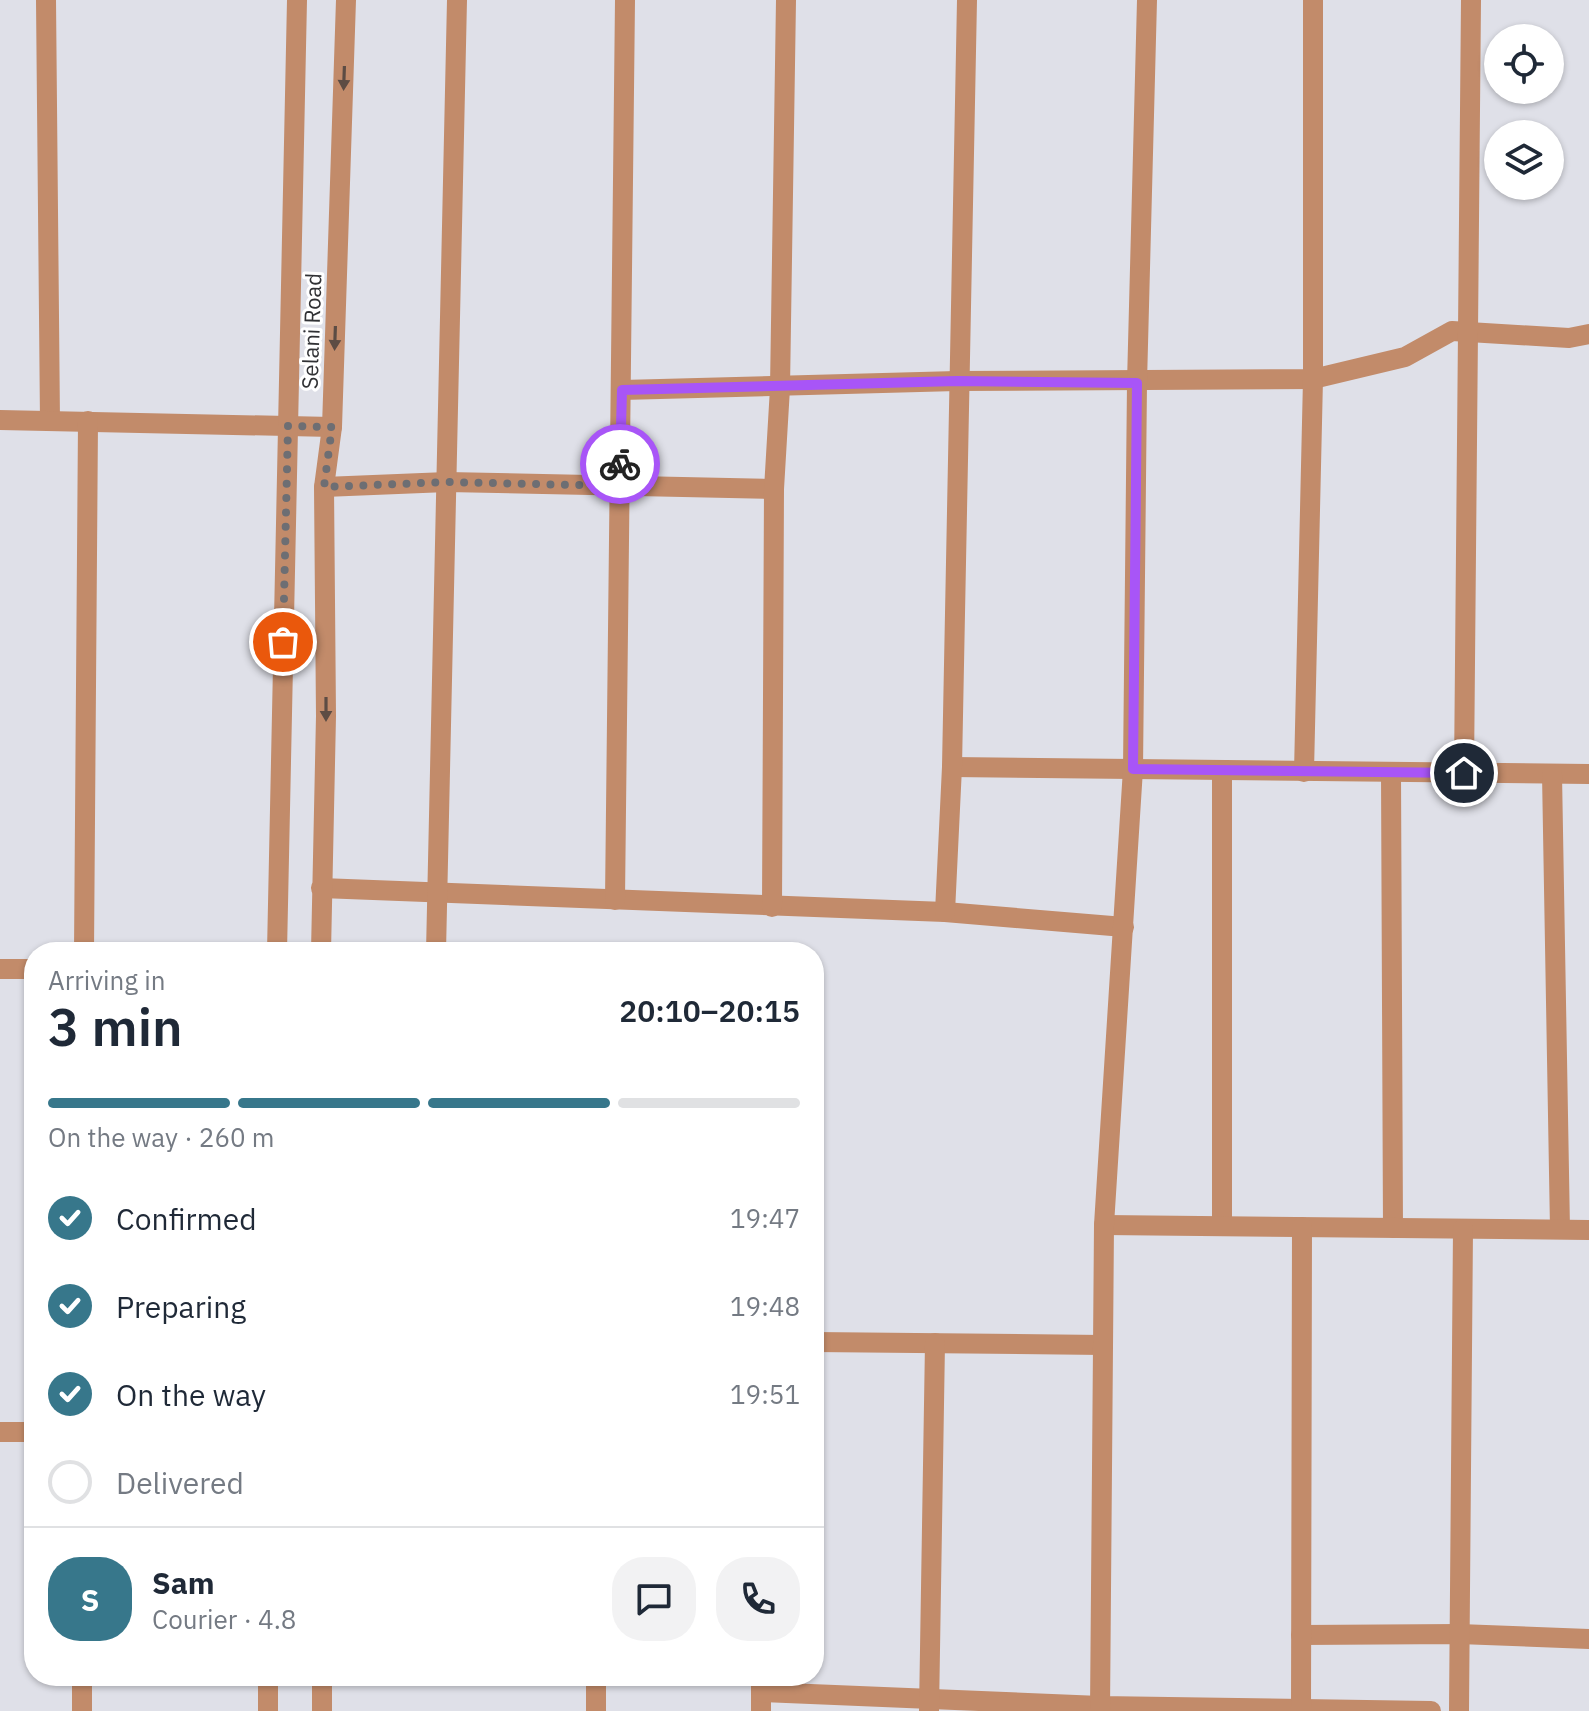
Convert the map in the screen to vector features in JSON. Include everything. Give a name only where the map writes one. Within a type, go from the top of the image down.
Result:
[{"type":"street","points":[[46,0],[50,421]]},
{"type":"street","name":"Selani Road","points":[[277,942],[297,0]]},
{"type":"street","name":"Selani Road","points":[[321,942],[326,716],[324,487],[332,427],[346,0]]},
{"type":"street","points":[[436,942],[457,0]]},
{"type":"street","points":[[615,900],[625,0]]},
{"type":"street","points":[[772,907],[774,489],[780,388],[786,0]]},
{"type":"street","points":[[945,912],[952,767],[957,381],[967,0]]},
{"type":"street","points":[[1100,1708],[1104,1225],[1133,769],[1137,383],[1147,0]]},
{"type":"street","points":[[1304,772],[1313,379],[1313,0]]},
{"type":"street","points":[[1464,773],[1471,0]]},
{"type":"street","points":[[622,390],[957,381],[1137,383],[1313,379],[1405,357],[1439,336],[1466,330],[1569,338],[1589,334]]},
{"type":"street","points":[[0,420],[332,427]]},
{"type":"street","points":[[84,942],[88,421]]},
{"type":"street","points":[[324,487],[447,482],[774,489]]},
{"type":"street","points":[[952,767],[1589,774]]},
{"type":"street","points":[[1222,771],[1222,1226]]},
{"type":"street","points":[[1391,773],[1393,1228]]},
{"type":"street","points":[[1552,774],[1560,1229]]},
{"type":"street","points":[[321,888],[945,912],[1124,927]]},
{"type":"street","points":[[0,969],[24,969]]},
{"type":"street","points":[[1104,1225],[1589,1230]]},
{"type":"street","points":[[1301,1710],[1302,1227]]},
{"type":"street","points":[[1459,1711],[1463,1229]]},
{"type":"street","points":[[824,1342],[1103,1345]]},
{"type":"street","points":[[929,1705],[935,1343]]},
{"type":"street","points":[[0,1432],[24,1432]]},
{"type":"street","points":[[1301,1635],[1459,1634],[1589,1639]]},
{"type":"street","points":[[82,1686],[82,1711]]},
{"type":"street","points":[[268,1686],[268,1711]]},
{"type":"street","points":[[322,1686],[322,1711]]},
{"type":"street","points":[[596,1686],[596,1711]]},
{"type":"street","points":[[761,1693],[929,1705],[1431,1711]]},
{"type":"way so far","points":[[283,642],[288,426],[332,427],[324,487],[447,482],[619,486],[620,464]]},
{"type":"route","points":[[620,464],[622,390],[957,381],[1137,383],[1133,769],[1464,773]]}]
